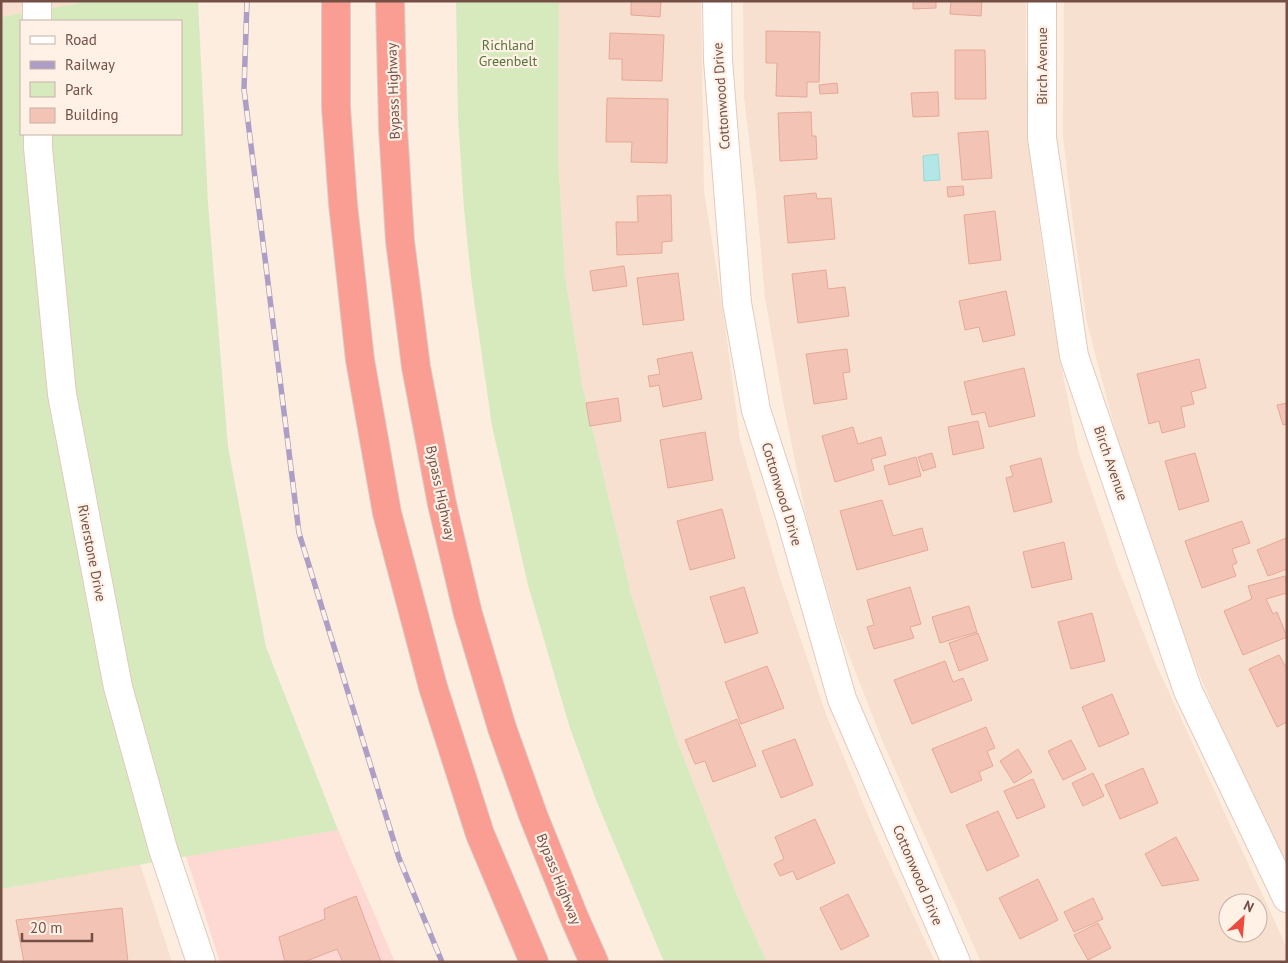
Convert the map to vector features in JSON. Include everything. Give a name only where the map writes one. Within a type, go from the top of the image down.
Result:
[{"type":"highway","points":[[336,1],[336,107],[343,204],[360,360],[387,513],[433,687],[480,834],[534,962]]},
{"type":"highway","name":"Bypass Highway","points":[[390,1],[393,128],[400,241],[416,367],[442,504],[468,614],[502,728],[533,815],[594,962]]},
{"type":"street","points":[[37,1],[37,20]]},
{"type":"street","name":"Cottonwood Drive","points":[[717,1],[718,60],[737,303],[756,410],[790,516],[842,700],[956,962]]},
{"type":"street","name":"Birch Avenue","points":[[1042,1],[1042,138],[1074,356],[1188,691],[1287,898]]},
{"type":"street","name":"Riverstone Drive","points":[[38,135],[62,394],[118,687],[163,849],[201,962]]},
{"type":"shaded area","points":[[1,1],[91,1],[1,17]]},
{"type":"shaded area","points":[[559,1],[701,1],[704,191],[723,310],[740,440],[779,575],[827,717],[879,841],[935,962],[767,962],[741,905],[676,738],[631,593],[582,384],[565,275],[558,155]]},
{"type":"shaded area","points":[[743,1],[1026,1],[1026,62],[1032,171],[1046,275],[1061,365],[1079,454],[1118,568],[1155,662],[1262,893],[1218,893],[1218,943],[1268,943],[1268,907],[1287,948],[1287,962],[981,962],[884,745],[839,630],[808,525],[765,298],[756,195],[744,97]]},
{"type":"shaded area","points":[[1064,1],[1287,1],[1287,866],[1227,741],[1145,543],[1087,323],[1063,136]]},
{"type":"shaded area","points":[[338,830],[395,962],[220,962],[186,856]]},
{"type":"shaded area","points":[[140,864],[172,962],[1,962],[1,889]]},
{"type":"green space","points":[[91,1],[198,1],[208,203],[228,447],[266,647],[338,830],[1,889],[1,17]]},
{"type":"green space","name":"Richland Greenbelt","points":[[456,1],[559,1],[558,155],[565,275],[582,384],[631,593],[676,738],[741,905],[767,962],[664,962],[596,800],[569,725],[528,585],[492,426],[472,286],[464,209],[458,118]]},
{"type":"water","points":[[938,154],[940,180],[924,181],[923,156]]},
{"type":"building","points":[[631,1],[661,1],[660,17],[631,15]]},
{"type":"building","points":[[913,1],[936,1],[936,8],[913,9]]},
{"type":"building","points":[[951,1],[982,1],[981,16],[950,14]]},
{"type":"building","points":[[766,31],[820,32],[819,82],[807,82],[807,97],[776,96],[777,63],[766,63]]},
{"type":"building","points":[[610,33],[664,35],[662,81],[622,80],[622,59],[609,59]]},
{"type":"building","points":[[955,50],[985,50],[986,99],[955,99]]},
{"type":"building","points":[[837,83],[838,93],[820,94],[819,85]]},
{"type":"building","points":[[938,92],[939,116],[913,117],[911,93]]},
{"type":"building","points":[[607,98],[668,99],[667,163],[631,162],[632,142],[606,142]]},
{"type":"building","points":[[811,112],[812,136],[816,136],[817,159],[780,161],[778,113]]},
{"type":"building","points":[[988,131],[992,178],[962,180],[958,133]]},
{"type":"building","points":[[963,186],[964,195],[948,197],[947,187]]},
{"type":"building","points":[[816,193],[817,199],[831,198],[835,239],[788,243],[784,196]]},
{"type":"building","points":[[671,195],[672,241],[662,242],[662,253],[617,255],[616,222],[638,222],[637,196]]},
{"type":"building","points":[[995,211],[1001,260],[969,264],[964,215]]},
{"type":"building","points":[[624,266],[627,286],[593,291],[590,271]]},
{"type":"building","points":[[826,270],[828,289],[845,287],[849,316],[798,323],[792,274]]},
{"type":"building","points":[[678,273],[684,320],[643,325],[637,278]]},
{"type":"building","points":[[1006,291],[1015,335],[983,342],[979,327],[965,330],[959,301]]},
{"type":"building","points":[[847,349],[850,372],[843,373],[847,399],[814,404],[806,354]]},
{"type":"building","points":[[692,352],[702,399],[663,407],[659,385],[650,387],[648,376],[660,374],[657,359]]},
{"type":"building","points":[[1199,359],[1206,388],[1191,392],[1194,404],[1181,407],[1185,427],[1162,433],[1159,421],[1149,424],[1137,374]]},
{"type":"building","points":[[1024,368],[1035,416],[989,427],[985,412],[972,415],[964,382]]},
{"type":"building","points":[[618,398],[621,421],[590,426],[586,403]]},
{"type":"building","points":[[1287,403],[1287,424],[1283,425],[1277,405]]},
{"type":"building","points":[[978,421],[984,448],[953,455],[948,427]]},
{"type":"building","points":[[853,427],[858,444],[881,437],[886,455],[871,459],[874,470],[835,482],[822,436]]},
{"type":"building","points":[[705,432],[713,480],[668,488],[660,440]]},
{"type":"building","points":[[932,453],[936,467],[923,471],[918,457]]},
{"type":"building","points":[[1195,453],[1209,501],[1179,510],[1165,461]]},
{"type":"building","points":[[916,457],[921,476],[889,485],[884,466]]},
{"type":"building","points":[[1041,458],[1052,502],[1014,512],[1006,478],[1013,476],[1010,466]]},
{"type":"building","points":[[882,500],[893,536],[922,528],[928,550],[857,570],[840,511]]},
{"type":"building","points":[[722,509],[735,558],[690,570],[677,521]]},
{"type":"building","points":[[1242,521],[1250,543],[1232,549],[1237,563],[1232,565],[1236,576],[1202,588],[1185,541]]},
{"type":"building","points":[[1286,538],[1287,569],[1268,576],[1257,550]]},
{"type":"building","points":[[1064,542],[1072,579],[1032,588],[1023,552]]},
{"type":"building","points":[[1285,576],[1287,593],[1266,599],[1273,614],[1277,612],[1287,637],[1243,655],[1224,611],[1252,599],[1248,586]]},
{"type":"building","points":[[744,587],[758,633],[725,643],[710,597]]},
{"type":"building","points":[[910,587],[921,624],[910,627],[914,638],[874,649],[867,627],[874,625],[867,600]]},
{"type":"building","points":[[969,606],[977,632],[940,643],[932,617]]},
{"type":"building","points":[[1092,613],[1105,661],[1071,669],[1058,622]]},
{"type":"building","points":[[978,633],[988,660],[959,671],[949,643]]},
{"type":"building","points":[[1279,655],[1287,669],[1287,722],[1277,727],[1249,669]]},
{"type":"building","points":[[945,661],[953,682],[963,678],[972,700],[912,724],[894,680]]},
{"type":"building","points":[[767,666],[784,708],[741,724],[725,682]]},
{"type":"building","points":[[1112,694],[1129,734],[1099,747],[1082,707]]},
{"type":"building","points":[[737,719],[756,766],[713,782],[705,761],[695,764],[685,740]]},
{"type":"building","points":[[986,727],[995,748],[987,751],[993,766],[979,772],[982,780],[951,793],[932,749]]},
{"type":"building","points":[[795,739],[813,785],[781,798],[762,751]]},
{"type":"building","points":[[1071,740],[1086,769],[1063,780],[1048,751]]},
{"type":"building","points":[[1018,749],[1032,772],[1014,783],[1000,761]]},
{"type":"building","points":[[1143,768],[1158,803],[1120,819],[1105,785]]},
{"type":"building","points":[[1093,773],[1104,796],[1083,806],[1072,783]]},
{"type":"building","points":[[1033,779],[1045,807],[1017,819],[1004,791]]},
{"type":"building","points":[[998,811],[1019,856],[987,871],[966,825]]},
{"type":"building","points":[[815,819],[835,863],[797,880],[793,871],[780,876],[774,864],[784,859],[775,837]]},
{"type":"building","points":[[1176,837],[1199,880],[1162,886],[1145,854]]},
{"type":"building","points":[[1038,879],[1058,920],[1020,939],[999,898]]},
{"type":"building","points":[[848,894],[869,936],[841,950],[820,908]]},
{"type":"building","points":[[356,896],[381,962],[343,962],[337,949],[304,962],[285,962],[279,937],[325,919],[324,909]]},
{"type":"building","points":[[1093,898],[1103,919],[1074,932],[1064,912]]},
{"type":"building","points":[[122,908],[128,962],[24,962],[16,920]]},
{"type":"building","points":[[1098,923],[1111,948],[1088,960],[1074,935]]},
{"type":"railway","points":[[247,1],[244,89],[299,533],[399,858],[442,962]]}]
